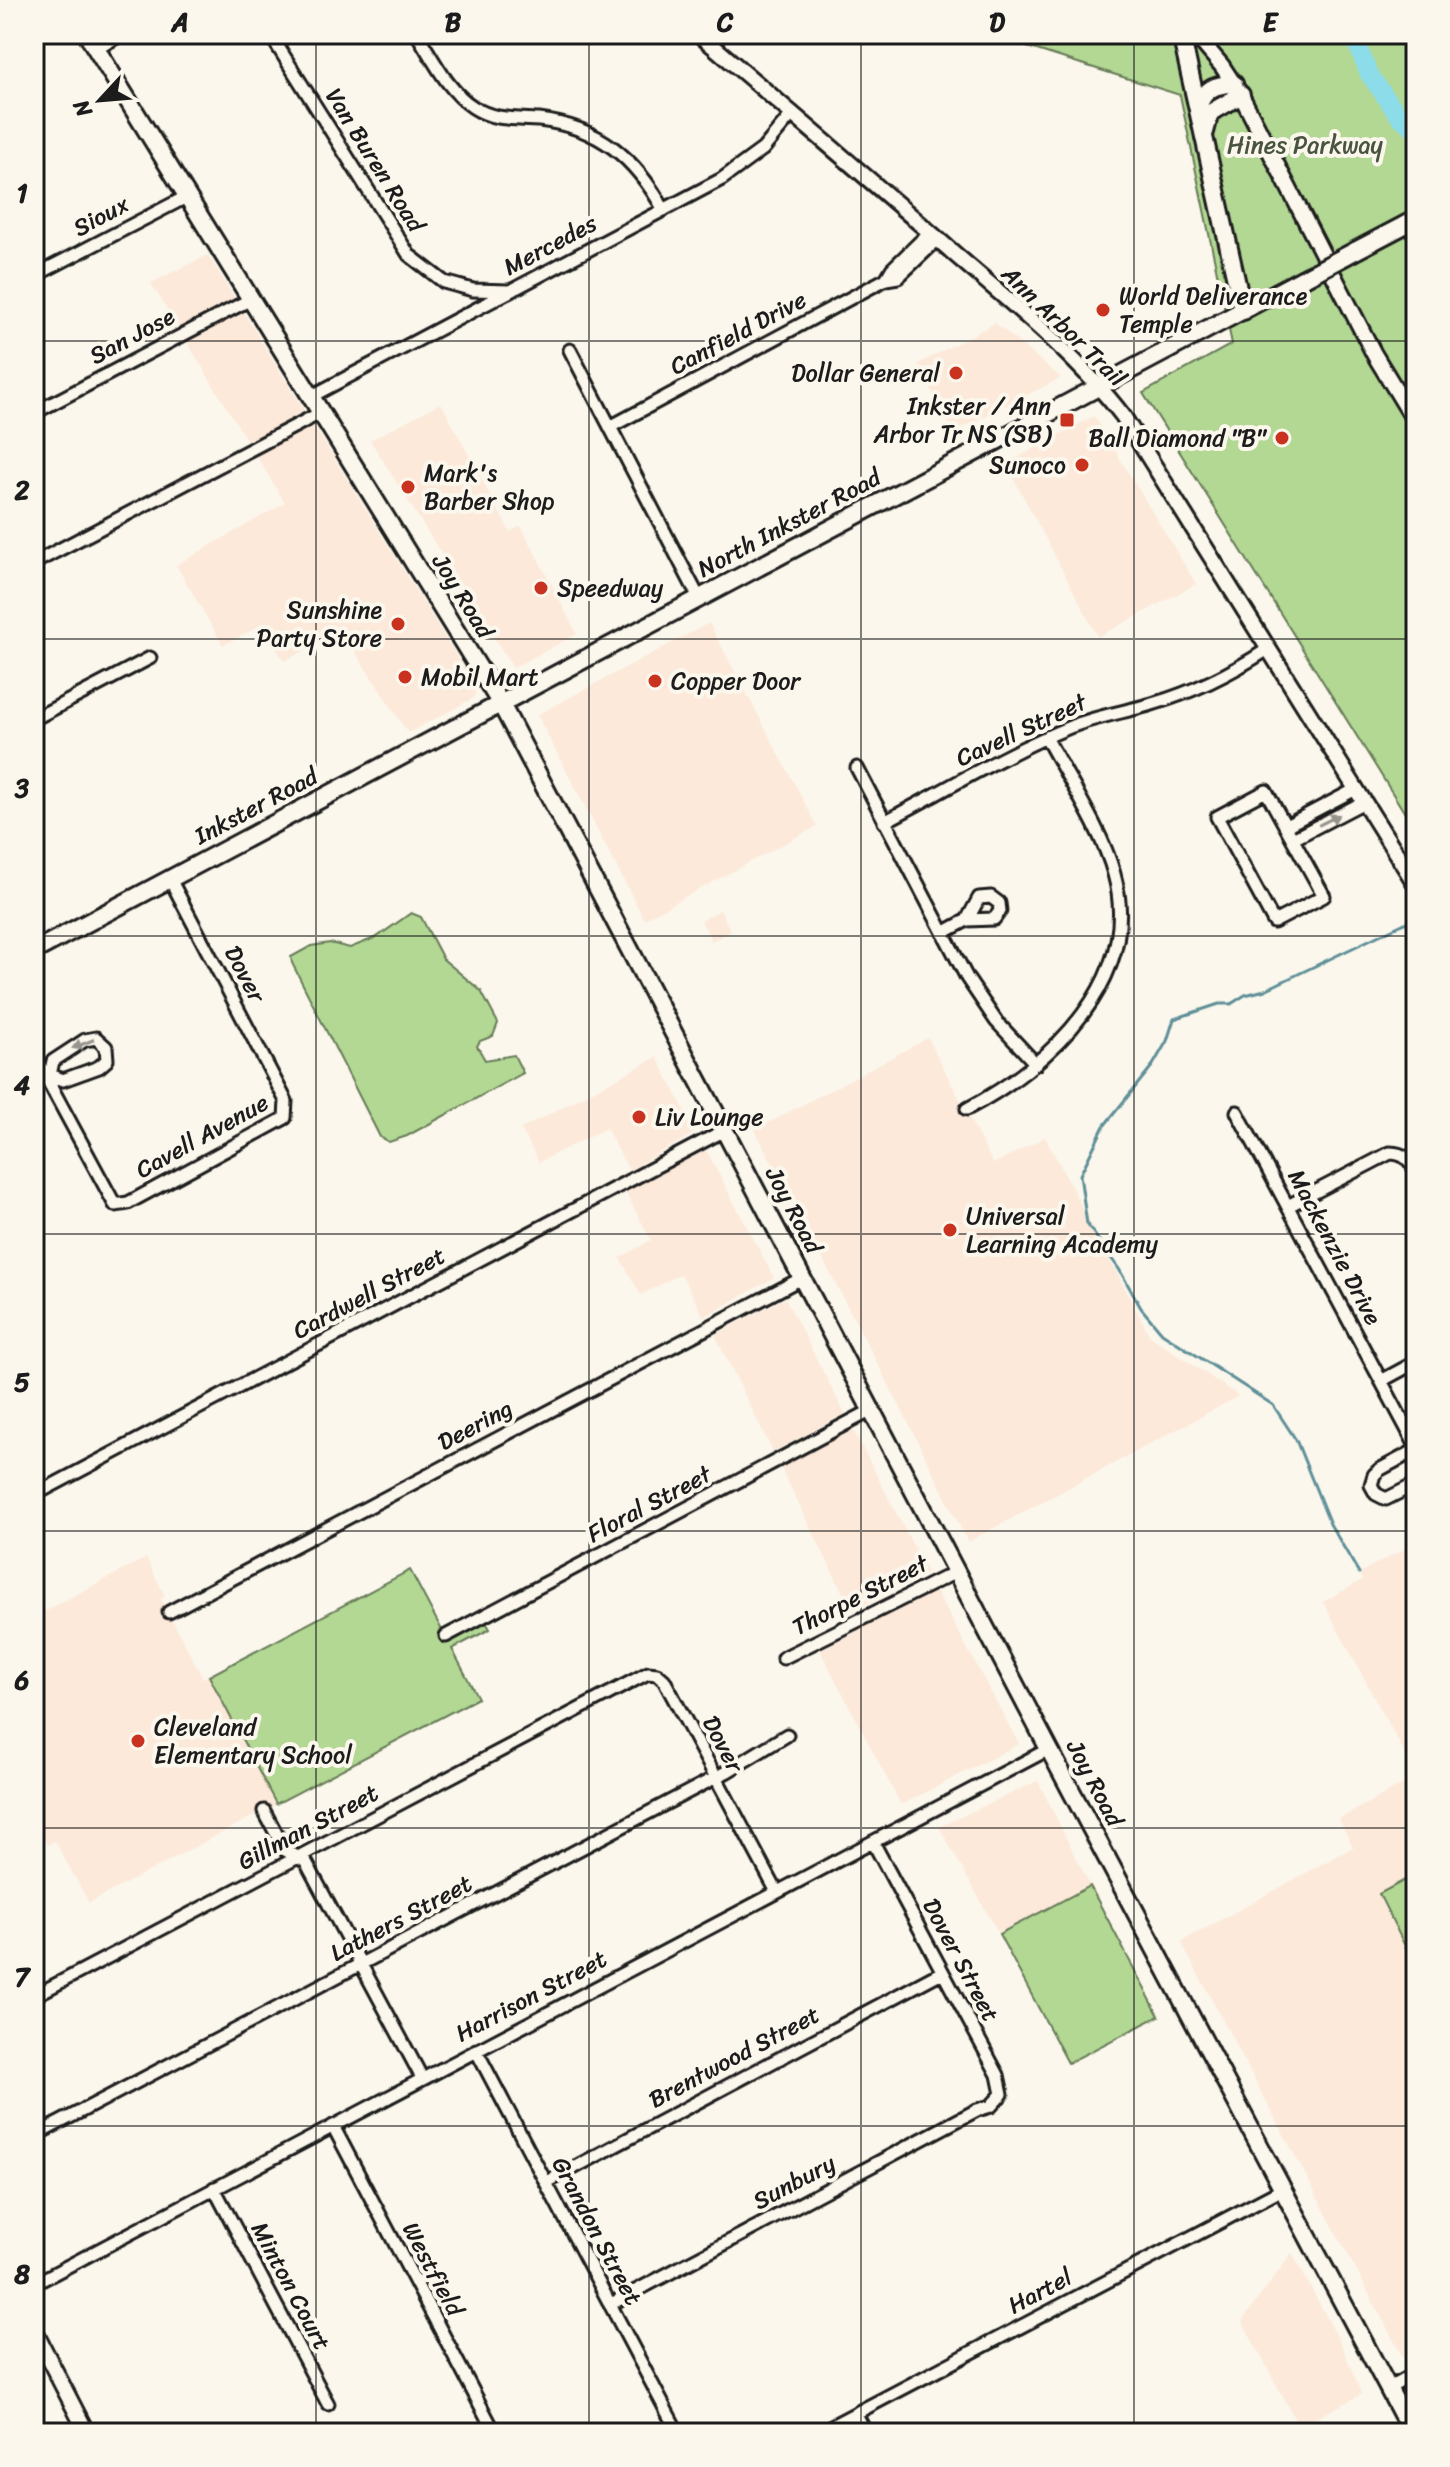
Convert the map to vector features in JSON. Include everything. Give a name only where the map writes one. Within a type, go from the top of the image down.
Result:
[{"type":"main road","name":"Joy Road","points":[[87,34],[501,704],[1412,2433]]},
{"type":"main road","points":[[1181,34],[1243,311]]},
{"type":"main road","points":[[1198,108],[1202,95],[1219,85],[1238,90]]},
{"type":"main road","points":[[1205,142],[1205,126],[1210,113],[1238,90]]},
{"type":"main road","points":[[1100,386],[1416,219]]},
{"type":"main road","name":"North Inkster Road","points":[[501,704],[1100,386]]},
{"type":"main road","name":"Inkster Road","points":[[34,951],[501,704]]},
{"type":"street","points":[[96,49],[122,34]]},
{"type":"street","name":"Van Buren Road","points":[[270,34],[409,255],[444,282],[473,290],[510,291]]},
{"type":"street","points":[[417,34],[452,88],[471,106],[494,117],[557,123],[599,137],[636,167],[664,210]]},
{"type":"street","name":"Ann Arbor Trail","points":[[699,34],[1014,305],[1100,386],[1123,416],[1416,885]]},
{"type":"street","points":[[1195,34],[1238,90],[1374,354],[1416,423]]},
{"type":"street","name":"Mercedes","points":[[312,396],[742,166],[763,149],[793,113]]},
{"type":"street","name":"Sioux","points":[[34,276],[188,196]]},
{"type":"street","name":"Canfield Drive","points":[[610,427],[886,279],[892,269],[934,236]]},
{"type":"street","name":"San Jose","points":[[34,413],[251,299]]},
{"type":"street","points":[[570,350],[699,598]]},
{"type":"street","points":[[34,563],[322,412]]},
{"type":"street","name":"Cavell Street","points":[[884,822],[1046,737],[1093,719],[1193,690],[1268,649]]},
{"type":"street","points":[[34,719],[150,658]]},
{"type":"street","points":[[967,1109],[1003,1090],[1068,1033],[1098,992],[1113,956],[1120,914],[1118,888],[1108,856],[1046,737]]},
{"type":"street","points":[[857,768],[943,933],[985,1005],[1036,1064]]},
{"type":"street","points":[[1286,826],[1356,789]]},
{"type":"street","points":[[1266,791],[1293,839],[1324,896],[1274,922],[1217,817],[1266,791]]},
{"type":"street","points":[[1293,839],[1364,802]]},
{"type":"street","name":"Dover","points":[[170,879],[280,1089]]},
{"type":"street","points":[[943,933],[967,920]]},
{"type":"street","points":[[34,1055],[48,1076],[63,1080],[99,1067],[107,1060],[106,1047],[96,1038],[85,1040],[53,1061],[48,1076]]},
{"type":"street","name":"Cavell Avenue","points":[[48,1076],[115,1205],[128,1203],[281,1121],[287,1114],[288,1106],[280,1089]]},
{"type":"street","name":"Mackenzie Drive","points":[[1237,1112],[1416,1448],[1379,1470],[1371,1485],[1376,1494],[1386,1499],[1416,1484]]},
{"type":"street","name":"Cardwell Street","points":[[34,1495],[725,1130]]},
{"type":"street","points":[[1288,1206],[1390,1153],[1408,1158],[1416,1172]]},
{"type":"street","name":"Deering","points":[[169,1612],[802,1278]]},
{"type":"street","points":[[1381,1381],[1416,1362]]},
{"type":"street","name":"Floral Street","points":[[446,1636],[872,1410]]},
{"type":"street","name":"Thorpe Street","points":[[783,1658],[956,1572]]},
{"type":"street","name":"Dover","points":[[601,1697],[645,1674],[652,1672],[662,1677],[777,1892]]},
{"type":"street","name":"Gillman Street","points":[[34,1996],[601,1697]]},
{"type":"street","name":"Lathers Street","points":[[34,2136],[716,1777],[787,1735]]},
{"type":"street","name":"Harrison Street","points":[[34,2284],[1049,1749]]},
{"type":"street","points":[[264,1811],[285,1850],[306,1862],[422,2078]]},
{"type":"street","name":"Dover Street","points":[[873,1842],[998,2075],[1002,2094],[998,2100]]},
{"type":"street","name":"Brentwood Street","points":[[547,2182],[942,1972]]},
{"type":"street","name":"Grandon Street","points":[[476,2050],[678,2433]]},
{"type":"street","name":"Sunbury","points":[[611,2304],[998,2100]]},
{"type":"street","name":"Westfield","points":[[333,2126],[495,2433]]},
{"type":"street","name":"Minton Court","points":[[214,2188],[328,2404]]},
{"type":"street","name":"Hartel","points":[[818,2433],[1283,2189]]},
{"type":"street","points":[[34,2330],[87,2433]]},
{"type":"street","points":[[1389,2388],[1416,2373]]},
{"type":"street","points":[[856,2414],[866,2433]]},
{"type":"shaded area","points":[[208,255],[476,687],[474,698],[408,733],[342,632],[284,661],[262,625],[223,645],[176,565],[285,503],[151,283]]},
{"type":"shaded area","points":[[995,323],[1061,378],[953,432],[918,364]]},
{"type":"shaded area","points":[[441,403],[510,532],[521,526],[577,634],[513,668],[370,440]]},
{"type":"shaded area","points":[[1094,416],[1196,584],[1098,637],[1006,464]]},
{"type":"shaded area","points":[[709,623],[817,826],[644,919],[537,715]]},
{"type":"shaded area","points":[[720,910],[731,931],[712,941],[701,921]]},
{"type":"shaded area","name":"Universal Learning Academy","points":[[928,1038],[993,1164],[1045,1137],[1150,1336],[1239,1396],[968,1542],[755,1130]]},
{"type":"shaded area","points":[[657,1057],[696,1132],[629,1170],[606,1128],[539,1162],[521,1129]]},
{"type":"shaded area","points":[[706,1150],[774,1278],[704,1317],[681,1274],[641,1295],[620,1258],[651,1240],[625,1191]]},
{"type":"shaded area","points":[[785,1298],[845,1414],[773,1452],[715,1335]]},
{"type":"shaded area","points":[[852,1428],[927,1572],[852,1611],[780,1466]]},
{"type":"shaded area","points":[[1416,1543],[1416,1775],[1323,1602],[1362,1580],[1359,1573]]},
{"type":"shaded area","name":"Cleveland Elementary School","points":[[146,1558],[165,1596],[161,1599],[203,1678],[209,1676],[276,1804],[89,1903],[55,1841],[47,1845],[34,1822],[34,1617]]},
{"type":"shaded area","points":[[935,1589],[1019,1744],[901,1805],[820,1650]]},
{"type":"shaded area","points":[[1416,1777],[1416,1874],[1378,1895],[1416,1969],[1416,2361],[1407,2365],[1181,1942],[1353,1847],[1339,1819]]},
{"type":"shaded area","points":[[1038,1781],[1090,1886],[999,1934],[939,1827]]},
{"type":"shaded area","points":[[1292,2253],[1340,2342],[1362,2394],[1299,2427],[1242,2321]]},
{"type":"green space","name":"Hines Parkway","points":[[986,34],[1416,34],[1416,831],[1143,393],[1232,344],[1180,95]]},
{"type":"green space","points":[[411,913],[421,917],[443,959],[481,991],[498,1023],[493,1036],[480,1041],[477,1046],[485,1060],[514,1055],[523,1073],[407,1136],[389,1142],[380,1137],[291,957],[311,946],[330,943],[350,948],[377,937]]},
{"type":"green space","points":[[410,1570],[445,1636],[483,1617],[490,1629],[452,1649],[478,1698],[276,1804],[209,1676]]},
{"type":"green space","points":[[1416,1874],[1416,1968],[1379,1894]]},
{"type":"green space","points":[[1090,1886],[1159,2016],[1068,2063],[999,1934]]},
{"type":"waterway","points":[[1353,34],[1369,74],[1399,116],[1416,130]]},
{"type":"waterway","points":[[1359,1573],[1330,1524],[1296,1440],[1273,1405],[1162,1333],[1141,1308],[1119,1269],[1087,1224],[1080,1175],[1104,1126],[1153,1065],[1167,1041],[1174,1019],[1219,1004],[1231,1004],[1245,995],[1265,990],[1413,919]]},
{"type":"place","name":"World Deliverance Temple","points":[[1103,310]]},
{"type":"place","name":"Dollar General","points":[[956,373]]},
{"type":"place","name":"Inkster / Ann Arbor Tr NS (SB)","points":[[1067,420]]},
{"type":"place","name":"Ball Diamond \"B\"","points":[[1282,438]]},
{"type":"place","name":"Sunoco","points":[[1082,465]]},
{"type":"place","name":"Mark's Barber Shop","points":[[408,487]]},
{"type":"place","name":"Speedway","points":[[541,588]]},
{"type":"place","name":"Sunshine Party Store","points":[[398,624]]},
{"type":"place","name":"Mobil Mart","points":[[405,677]]},
{"type":"place","name":"Copper Door","points":[[655,681]]},
{"type":"place","name":"Liv Lounge","points":[[639,1117]]},
{"type":"place","name":"Universal Learning Academy","points":[[950,1230]]},
{"type":"place","name":"Cleveland Elementary School","points":[[138,1741]]}]
